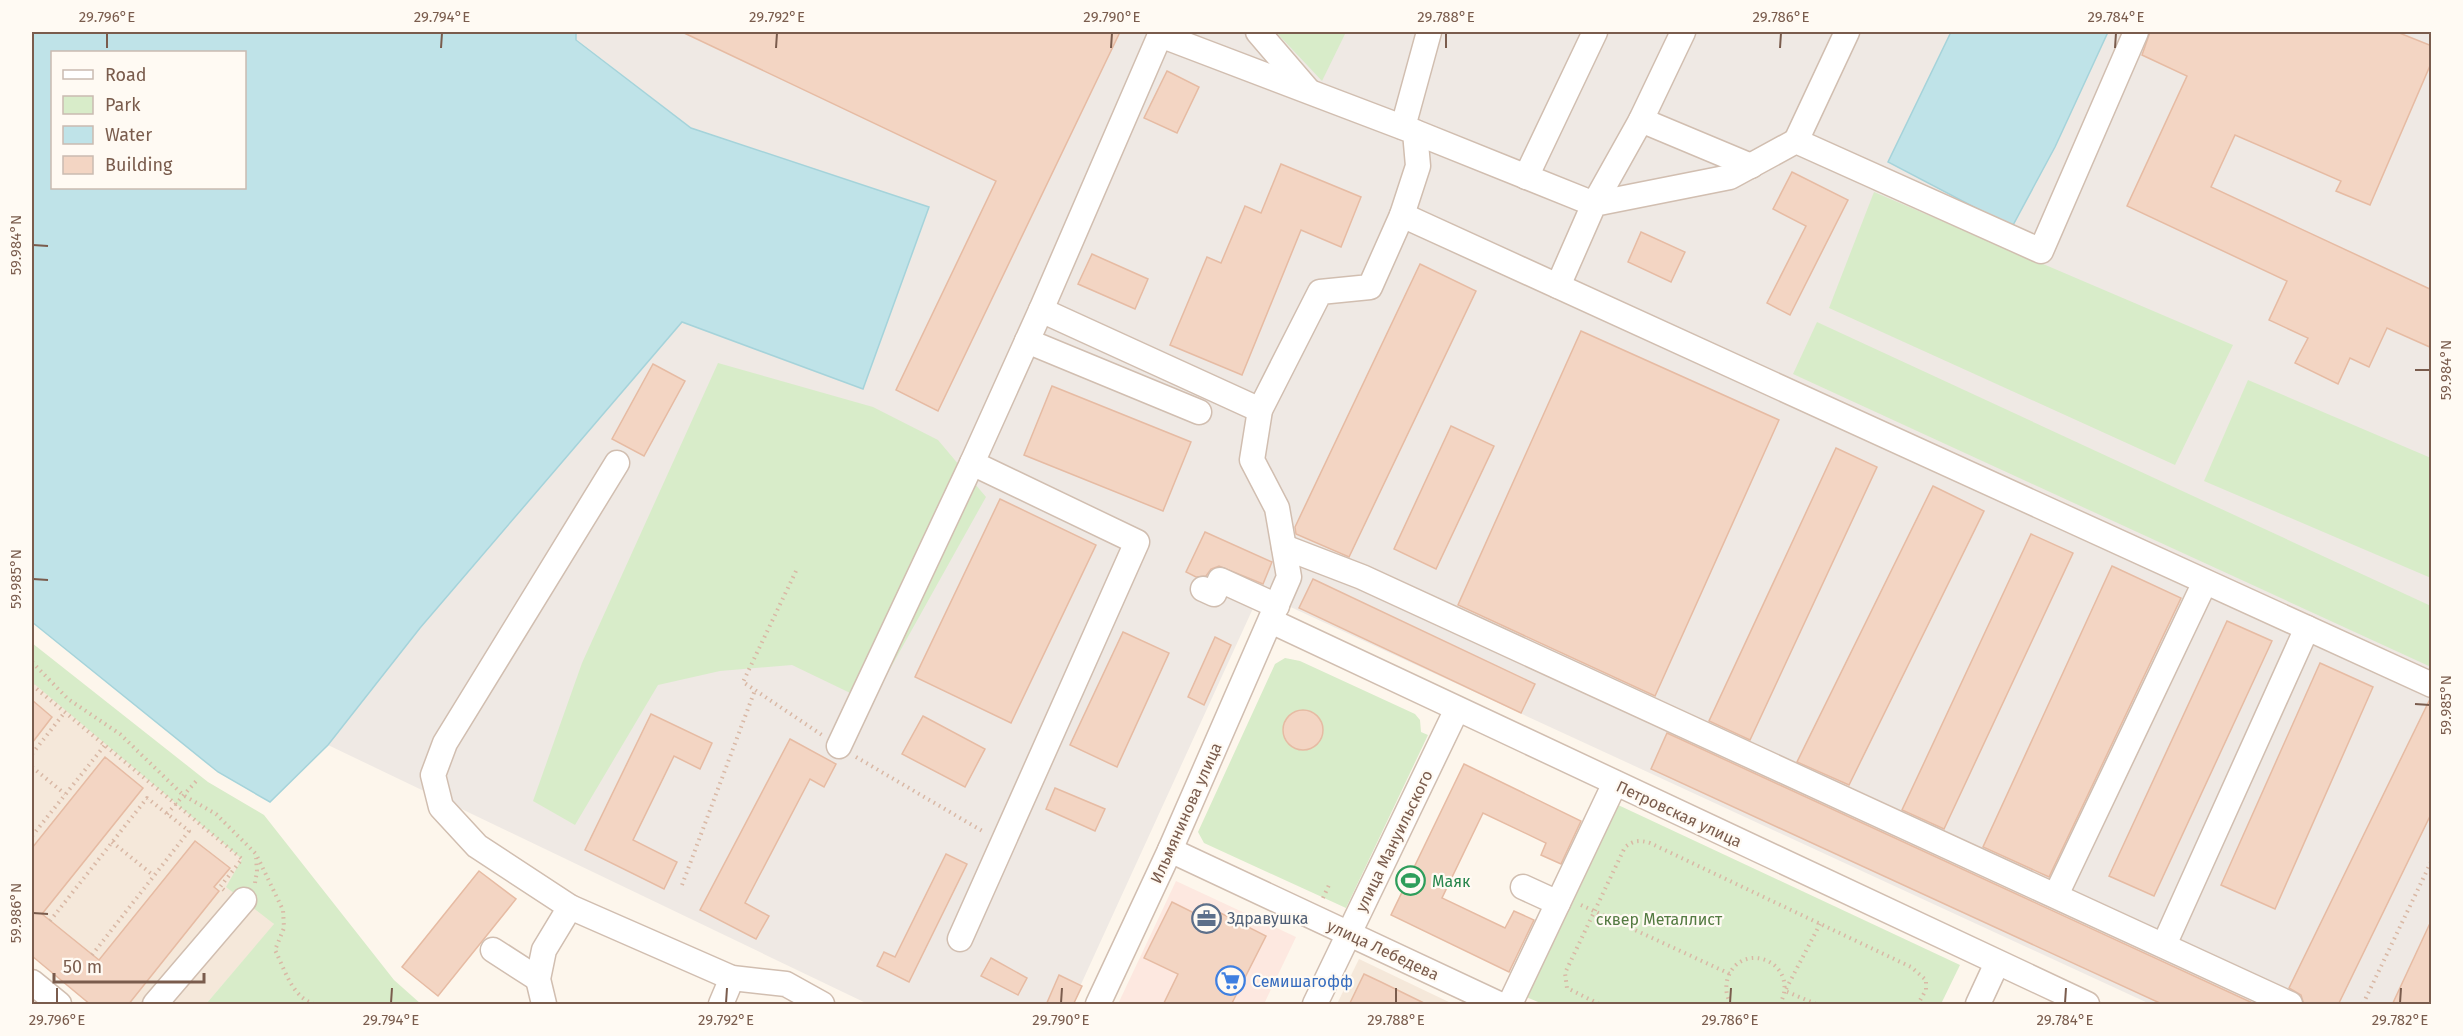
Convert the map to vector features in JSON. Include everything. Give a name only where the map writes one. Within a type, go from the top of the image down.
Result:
[{"type":"street","points":[[1258,32],[1308,91]]},
{"type":"street","points":[[1429,32],[1409,129],[1418,166],[1402,215],[2432,685]]},
{"type":"street","points":[[1526,177],[1595,32]]},
{"type":"street","points":[[1558,286],[1594,204],[1641,120],[1683,32]]},
{"type":"street","points":[[839,746],[972,463],[1160,35],[1409,129],[1594,204],[1730,177],[1796,141],[1847,32]]},
{"type":"street","points":[[1796,141],[2041,250],[2136,32]]},
{"type":"street","points":[[1641,120],[1751,165]]},
{"type":"street","name":"Ильмянинова улица","points":[[1098,1005],[1170,850],[1289,577],[1277,508],[1252,460],[1260,410],[1320,292],[1370,288],[1402,215]]},
{"type":"street","points":[[1041,310],[1260,410]]},
{"type":"street","points":[[1027,341],[1199,411]]},
{"type":"street","points":[[618,463],[445,743],[433,775],[441,807],[477,846],[570,907],[732,978],[786,984],[822,1005]]},
{"type":"street","points":[[960,939],[1137,542],[972,463]]},
{"type":"street","points":[[1284,547],[1362,577],[2056,895],[2290,1005]]},
{"type":"street","name":"Петровская улица","points":[[1203,589],[1214,594],[1220,580],[1274,614],[1457,709],[2087,1005]]},
{"type":"street","points":[[2056,895],[2205,582]]},
{"type":"street","points":[[2164,945],[2307,628]]},
{"type":"street","name":"улица Мануильского","points":[[1315,1005],[1457,709]]},
{"type":"street","points":[[1510,1005],[1568,904],[1615,783]]},
{"type":"street","name":"улица Лебедева","points":[[1170,850],[1499,1005]]},
{"type":"street","points":[[1523,887],[1568,904]]},
{"type":"street","points":[[155,1005],[242,902]]},
{"type":"street","points":[[544,1005],[538,978],[544,950],[570,907]]},
{"type":"street","points":[[493,950],[538,978]]},
{"type":"street","points":[[1978,1005],[1997,963]]},
{"type":"street","points":[[721,1005],[732,978]]},
{"type":"street","points":[[38,979],[59,1005]]},
{"type":"path","points":[[32,662],[68,699],[120,734],[183,795],[216,814],[256,854],[283,910],[284,928],[275,950],[294,989],[303,1001],[314,1005]]},
{"type":"path","points":[[32,685],[242,859],[220,887],[242,902],[253,889],[257,871],[256,854]]},
{"type":"path","points":[[682,885],[755,690]]},
{"type":"path","points":[[32,753],[65,712]]},
{"type":"path","points":[[32,836],[105,745]]},
{"type":"path","points":[[32,767],[65,794]]},
{"type":"path","points":[[167,814],[198,779]]},
{"type":"path","points":[[50,921],[147,798],[189,831],[92,955]]},
{"type":"path","points":[[1599,1005],[1567,988],[1568,966],[1625,847],[1641,840],[1920,973],[1926,980],[1926,990],[1918,1005]]},
{"type":"path","points":[[112,842],[154,876]]},
{"type":"path","points":[[2363,1005],[2432,860]]},
{"type":"path","points":[[1320,904],[1329,885]]},
{"type":"path","points":[[1568,904],[1593,911],[1730,975]]},
{"type":"path","points":[[1780,1005],[1820,924]]},
{"type":"path","points":[[1731,1005],[1726,990],[1730,975],[1738,964],[1747,959],[1766,960],[1781,971],[1785,980],[1785,991]]},
{"type":"path","points":[[1785,991],[1815,1005]]},
{"type":"shaded area","points":[[576,32],[1951,32],[1888,162],[2012,226],[2055,147],[2108,32],[2431,32],[2431,1004],[2150,1004],[1260,593],[1072,1004],[868,1004],[328,745],[420,628],[682,322],[863,389],[929,207],[691,128],[576,39]]},
{"type":"shaded area","points":[[32,678],[250,856],[274,925],[206,1004],[91,1004],[32,956]]},
{"type":"shaded area","points":[[1176,881],[1296,937],[1264,1004],[1118,1004]]},
{"type":"shaded area","points":[[1359,959],[1453,1004],[1337,1004]]},
{"type":"green space","points":[[1276,32],[1346,32],[1322,81]]},
{"type":"green space","points":[[1874,192],[2233,345],[2175,465],[1829,308]]},
{"type":"green space","points":[[1817,322],[2431,606],[2431,667],[1793,374]]},
{"type":"green space","points":[[718,363],[873,407],[938,440],[986,497],[871,703],[792,665],[720,671],[658,685],[575,825],[533,801],[582,663]]},
{"type":"green space","points":[[2248,380],[2431,458],[2431,578],[2204,481]]},
{"type":"green space","points":[[32,643],[208,782],[264,815],[394,980],[421,1004],[206,1004],[274,924],[226,887],[242,859],[32,682]]},
{"type":"green space","points":[[1285,658],[1300,661],[1415,714],[1420,720],[1421,732],[1428,735],[1346,908],[1204,843],[1198,832],[1275,664]]},
{"type":"green space","name":"сквер Металлист","points":[[1616,804],[1960,965],[1941,1004],[1543,1004],[1526,997]]},
{"type":"water","points":[[32,32],[576,32],[576,40],[691,128],[929,207],[863,389],[682,322],[420,628],[328,745],[270,802],[218,772],[32,622]]},
{"type":"water","points":[[1951,32],[2108,32],[2055,147],[2012,227],[1888,162]]},
{"type":"building","points":[[682,32],[1120,32],[938,411],[896,390],[996,181]]},
{"type":"building","points":[[2150,32],[2397,32],[2432,46],[2432,61],[2370,205],[2336,191],[2341,181],[2235,135],[2211,187],[2432,290],[2432,348],[2387,328],[2369,367],[2350,358],[2338,384],[2295,363],[2308,338],[2269,320],[2287,281],[2127,206],[2187,76],[2142,55]]},
{"type":"building","points":[[1167,71],[1199,87],[1177,133],[1144,118]]},
{"type":"building","points":[[1281,164],[1361,197],[1341,247],[1301,230],[1242,375],[1170,345],[1207,257],[1221,263],[1245,206],[1261,213]]},
{"type":"building","points":[[1792,172],[1848,200],[1790,315],[1767,303],[1806,226],[1773,209]]},
{"type":"building","points":[[1641,232],[1685,252],[1671,282],[1628,262]]},
{"type":"building","points":[[1092,254],[1148,279],[1135,309],[1078,284]]},
{"type":"building","points":[[1420,264],[1476,291],[1349,557],[1296,534],[1295,527]]},
{"type":"building","points":[[1581,331],[1779,420],[1655,696],[1458,605]]},
{"type":"building","points":[[653,364],[685,381],[644,456],[612,439]]},
{"type":"building","points":[[1052,386],[1191,442],[1163,511],[1024,455]]},
{"type":"building","points":[[1451,426],[1494,446],[1436,569],[1394,549]]},
{"type":"building","points":[[1836,448],[1877,467],[1750,740],[1709,721]]},
{"type":"building","points":[[1933,486],[1984,511],[1849,785],[1797,762]]},
{"type":"building","points":[[1000,499],[1096,545],[1011,723],[915,677]]},
{"type":"building","points":[[1205,532],[1272,562],[1263,584],[1219,566],[1211,569],[1206,576],[1196,577],[1186,572]]},
{"type":"building","points":[[2031,534],[2073,553],[1944,829],[1902,810]]},
{"type":"building","points":[[2112,566],[2181,598],[2049,877],[1983,847]]},
{"type":"building","points":[[1313,579],[1535,684],[1521,713],[1299,608]]},
{"type":"building","points":[[2227,621],[2272,641],[2154,896],[2109,876]]},
{"type":"building","points":[[1123,632],[1169,653],[1117,767],[1070,745]]},
{"type":"building","points":[[1215,637],[1231,645],[1204,705],[1188,697]]},
{"type":"building","points":[[2320,663],[2373,687],[2275,909],[2221,885]]},
{"type":"building","points":[[2430,699],[2432,812],[2338,1005],[2304,1005],[2301,995],[2289,988]]},
{"type":"building","points":[[32,700],[52,717],[32,743]]},
{"type":"building","points":[[1303,710],[1311,711],[1317,716],[1322,722],[1322,738],[1317,744],[1311,749],[1303,750],[1295,749],[1289,744],[1284,738],[1283,730],[1284,722],[1289,716],[1295,711]]},
{"type":"building","points":[[651,714],[712,743],[700,769],[674,756],[633,840],[677,862],[664,889],[585,850]]},
{"type":"building","points":[[923,716],[985,749],[965,787],[902,754]]},
{"type":"building","points":[[1667,733],[2257,1005],[2164,1005],[1651,769]]},
{"type":"building","points":[[790,739],[836,764],[824,787],[810,779],[745,903],[769,916],[756,939],[700,910]]},
{"type":"building","points":[[105,757],[143,788],[42,914],[99,960],[195,841],[230,868],[214,887],[219,891],[128,1005],[91,1005],[32,956],[32,848]]},
{"type":"building","points":[[1464,764],[1581,821],[1561,864],[1541,855],[1546,843],[1483,813],[1442,898],[1505,928],[1514,911],[1534,920],[1509,972],[1391,915]]},
{"type":"building","points":[[1055,788],[1105,809],[1095,831],[1046,809]]},
{"type":"building","points":[[946,854],[967,864],[909,982],[877,966],[884,952],[895,957]]},
{"type":"building","points":[[479,871],[516,899],[438,996],[402,967]]},
{"type":"building","points":[[1172,902],[1198,915],[1203,904],[1266,936],[1231,1005],[1163,1005],[1178,974],[1144,958]]},
{"type":"building","points":[[2432,919],[2432,1005],[2392,1005]]},
{"type":"building","points":[[991,958],[1027,978],[1018,995],[981,976]]},
{"type":"building","points":[[1364,974],[1381,982],[1428,1005],[1349,1005]]},
{"type":"building","points":[[1059,975],[1082,986],[1073,1005],[1046,1005]]},
{"type":"place","name":"Маяк","points":[[1411,881]]},
{"type":"place","name":"Здравушка","points":[[1206,918]]},
{"type":"place","name":"Семишагофф","points":[[1231,981]]}]
